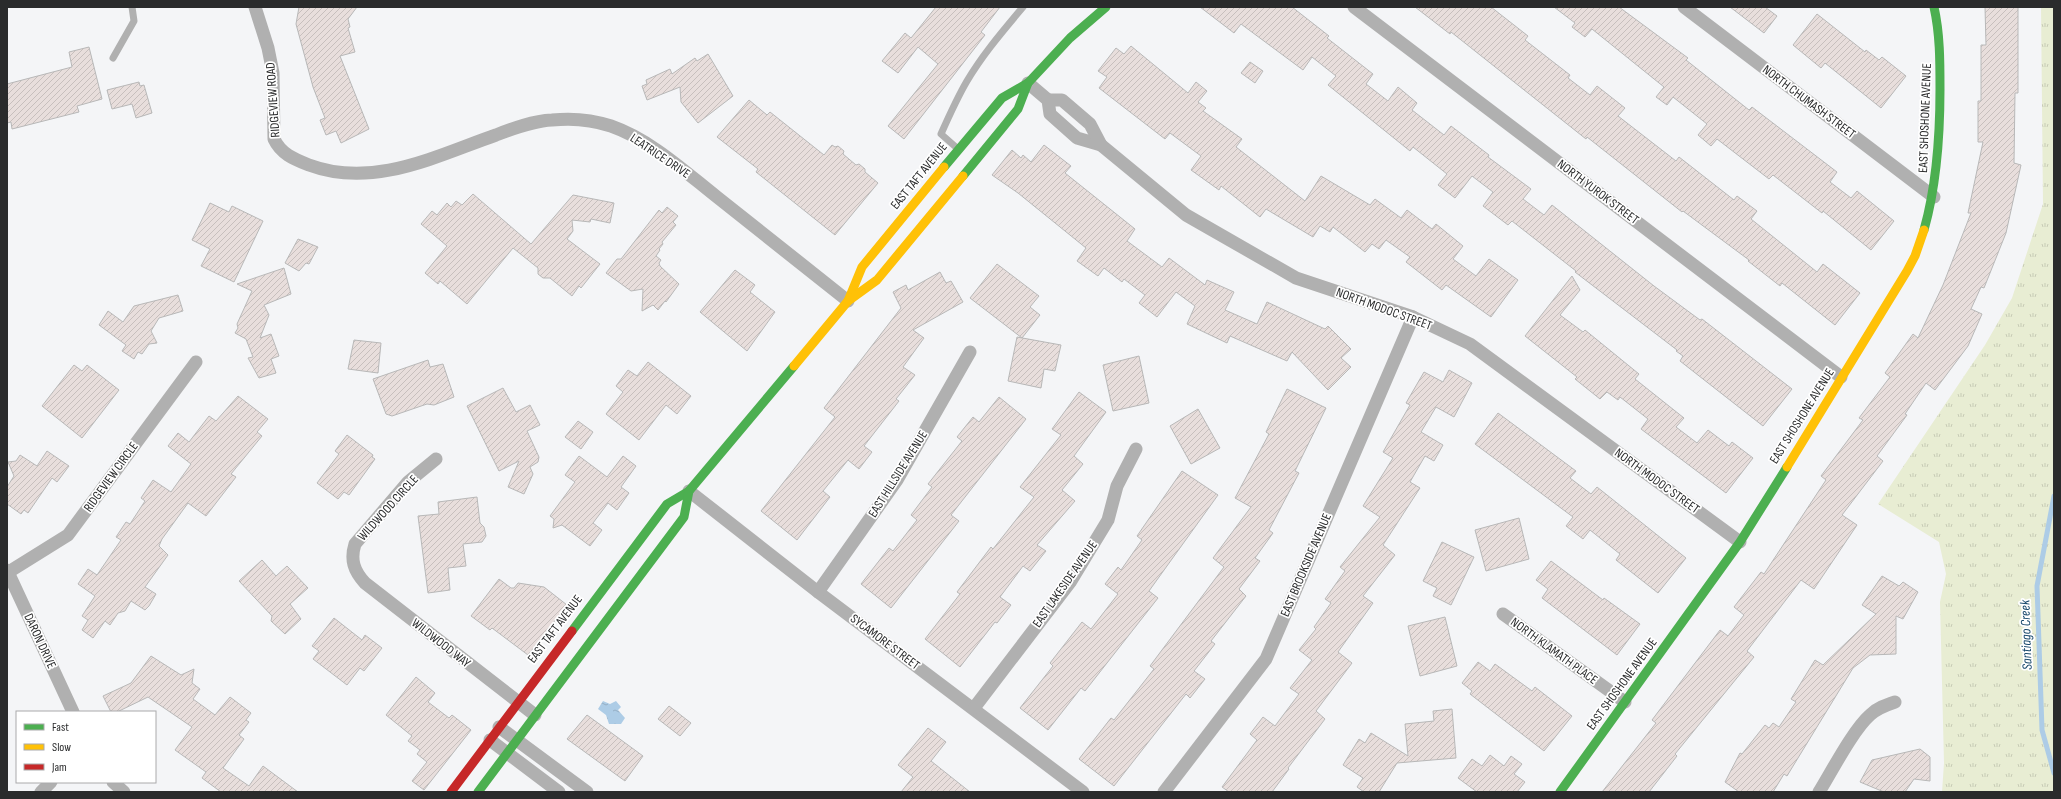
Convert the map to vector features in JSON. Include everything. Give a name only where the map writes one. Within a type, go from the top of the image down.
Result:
[{"type":"street","name":"RIDGEVIEW ROAD","points":[[255,7],[271,60],[274,138],[278,148]]},
{"type":"street","name":"EAST TAFT AVENUE","points":[[848,300],[862,267],[1002,98],[1028,83],[1070,38],[1106,7]]},
{"type":"street","name":"NORTH YUROK STREET","points":[[1355,7],[1841,377]]},
{"type":"street","name":"NORTH CHUMASH STREET","points":[[1684,7],[1934,197]]},
{"type":"street","name":"EAST SHOSHONE AVENUE","points":[[1560,792],[1740,542],[1915,257],[1934,197],[1940,127],[1940,53],[1937,17],[1934,7]]},
{"type":"street","name":"EAST TAFT AVENUE","points":[[451,792],[667,504],[689,491],[848,300],[877,280],[1018,110],[1028,83]]},
{"type":"street","name":"NORTH MODOC STREET","points":[[1028,83],[1048,100],[1062,100],[1090,124],[1101,145],[1186,216],[1296,278],[1413,317],[1470,344],[1740,542]]},
{"type":"street","name":"NORTH MODOC STREET","points":[[1048,100],[1050,114],[1077,138],[1101,145]]},
{"type":"street","name":"LEATRICE DRIVE","points":[[278,148],[286,154],[315,167],[351,174],[369,174],[401,168],[501,133],[538,122],[551,120],[577,120],[610,126],[637,138],[675,164],[848,300]]},
{"type":"street","name":"EAST BROOKSIDE AVENUE","points":[[1164,792],[1266,659],[1413,317]]},
{"type":"street","name":"EAST HILLSIDE AVENUE","points":[[818,592],[897,480],[970,352]]},
{"type":"street","name":"RIDGEVIEW CIRCLE","points":[[7,572],[68,535],[196,362]]},
{"type":"street","name":"EAST LAKESIDE AVENUE","points":[[974,708],[1075,574],[1108,520],[1117,486],[1136,449]]},
{"type":"street","name":"WILDWOOD CIRCLE","points":[[353,564],[352,553],[355,544],[408,482],[436,459]]},
{"type":"street","name":"EAST TAFT AVENUE","points":[[478,792],[684,517],[689,491]]},
{"type":"street","name":"SYCAMORE STREET","points":[[689,491],[818,592],[974,708],[1083,792]]},
{"type":"street","name":"WILDWOOD WAY","points":[[353,564],[357,574],[365,583],[535,715]]},
{"type":"street","name":"DARON DRIVE","points":[[7,572],[73,711]]},
{"type":"street","name":"NORTH KLAMATH PLACE","points":[[1502,614],[1625,702]]},
{"type":"street","points":[[1819,792],[1860,726],[1870,715],[1882,706],[1895,702]]},
{"type":"street","points":[[499,727],[587,792]]},
{"type":"street","points":[[490,740],[559,792]]},
{"type":"street","points":[[41,792],[50,783]]},
{"type":"street","points":[[114,783],[124,792]]},
{"type":"lane","points":[[113,58],[134,21],[132,7]]},
{"type":"lane","points":[[958,150],[941,134],[952,110],[966,81],[991,45],[1024,7]]},
{"type":"green space","points":[[2041,7],[2054,7],[2054,792],[1942,792],[1944,763],[1940,602],[1946,574],[1939,542],[1878,504],[1985,345],[2012,298],[2043,204]]},
{"type":"water","points":[[603,701],[610,704],[616,701],[621,707],[618,710],[625,718],[621,724],[609,724],[606,715],[598,709]]},
{"type":"building","points":[[299,7],[357,7],[348,19],[350,27],[348,28],[355,52],[340,56],[369,129],[341,143],[336,131],[326,135],[320,120],[325,118],[313,87],[296,24]]},
{"type":"building","points":[[936,7],[1000,7],[981,32],[985,35],[904,139],[888,126],[938,64],[918,47],[898,73],[882,61],[905,33],[911,38]]},
{"type":"building","points":[[1200,7],[1292,7],[1329,36],[1327,38],[1373,74],[1366,84],[1388,101],[1398,87],[1417,103],[1412,110],[1444,135],[1451,126],[1489,155],[1488,157],[1531,189],[1523,199],[1544,215],[1552,205],[1654,286],[1700,320],[1702,319],[1792,389],[1763,426],[1680,361],[1683,356],[1676,351],[1677,350],[1575,272],[1576,271],[1512,221],[1508,225],[1483,206],[1493,192],[1472,176],[1455,198],[1438,185],[1447,174],[1413,147],[1410,151],[1328,85],[1336,76],[1312,57],[1303,70],[1241,24],[1234,33]]},
{"type":"building","points":[[1415,7],[1491,7],[1528,36],[1525,40],[1570,75],[1568,78],[1590,95],[1597,86],[1625,108],[1618,116],[1676,161],[1679,157],[1734,200],[1737,196],[1757,211],[1751,219],[1817,272],[1823,264],[1860,293],[1835,325],[1782,283],[1780,286],[1748,261],[1749,260],[1683,211],[1682,212],[1587,137],[1586,139],[1451,32],[1450,34]]},
{"type":"building","points":[[1554,7],[1619,7],[1688,58],[1686,60],[1749,110],[1752,107],[1837,172],[1830,182],[1851,198],[1857,191],[1894,221],[1871,250],[1823,211],[1822,213],[1773,175],[1769,179],[1717,139],[1711,146],[1698,135],[1707,124],[1673,97],[1667,105],[1656,97],[1664,87],[1592,29],[1585,37],[1572,27],[1575,23]]},
{"type":"building","points":[[1730,7],[1765,7],[1777,16],[1764,33]]},
{"type":"building","points":[[1985,7],[2018,7],[2018,93],[2015,93],[2014,163],[2021,165],[2006,233],[1984,288],[1981,287],[1971,309],[1982,314],[1968,346],[1935,390],[1926,383],[1905,414],[1907,415],[1877,456],[1883,461],[1842,515],[1857,525],[1814,589],[1801,580],[1747,651],[1754,657],[1675,754],[1677,756],[1649,792],[1602,792],[1656,723],[1652,720],[1720,630],[1728,636],[1744,615],[1734,607],[1761,572],[1764,574],[1826,480],[1821,476],[1863,420],[1859,418],[1890,377],[1885,373],[1913,334],[1918,338],[1943,285],[1971,213],[1968,213],[1983,142],[1978,142],[1978,101],[1981,101],[1981,45],[1986,45]]},
{"type":"building","points":[[1817,14],[1865,52],[1866,50],[1879,60],[1882,57],[1906,76],[1881,108],[1825,63],[1821,68],[1793,45]]},
{"type":"building","points":[[1131,46],[1188,93],[1196,82],[1207,91],[1198,102],[1206,108],[1203,111],[1242,139],[1236,147],[1305,201],[1321,176],[1370,205],[1375,199],[1401,218],[1407,210],[1432,229],[1436,224],[1463,246],[1453,259],[1476,276],[1489,259],[1518,280],[1491,317],[1446,285],[1442,290],[1406,262],[1410,257],[1386,240],[1379,249],[1372,244],[1365,252],[1333,227],[1330,232],[1320,226],[1313,237],[1266,209],[1260,217],[1221,186],[1219,190],[1191,170],[1201,156],[1170,133],[1165,139],[1099,88],[1107,77],[1098,71],[1116,48],[1124,54]]},
{"type":"building","points":[[89,47],[102,99],[77,106],[79,112],[12,129],[11,122],[7,123],[7,84],[72,67],[69,52]]},
{"type":"building","points":[[708,54],[733,96],[698,123],[681,102],[680,87],[647,100],[642,86],[647,84],[646,80],[670,69],[672,74],[695,58],[697,61]]},
{"type":"building","points":[[1250,62],[1263,71],[1255,83],[1241,73]]},
{"type":"building","points":[[139,82],[140,86],[144,85],[152,113],[136,118],[132,104],[112,109],[107,90]]},
{"type":"building","points":[[749,100],[767,115],[770,112],[824,155],[832,145],[835,147],[838,146],[844,151],[843,154],[856,165],[859,164],[865,169],[865,172],[878,183],[835,235],[756,172],[758,169],[717,137]]},
{"type":"building","points":[[1044,145],[1071,166],[1065,173],[1135,229],[1127,241],[1162,267],[1169,258],[1205,285],[1207,280],[1234,292],[1225,310],[1257,324],[1267,302],[1325,329],[1328,326],[1351,349],[1341,358],[1351,367],[1328,390],[1292,352],[1287,361],[1230,336],[1227,343],[1187,324],[1195,306],[1176,292],[1157,317],[1139,303],[1145,295],[1124,279],[1122,282],[1104,268],[1098,276],[1077,261],[1086,248],[1018,193],[992,175],[1012,150],[1021,158],[1023,155],[1031,162]]},
{"type":"building","points":[[473,194],[531,244],[573,195],[614,203],[610,223],[591,219],[590,222],[572,220],[573,231],[567,239],[600,264],[581,288],[579,286],[572,296],[550,278],[543,278],[538,274],[538,268],[513,248],[467,304],[440,281],[438,284],[425,273],[447,246],[421,224],[432,211],[437,215],[447,203],[451,207],[456,201],[462,205]]},
{"type":"building","points":[[210,203],[229,212],[232,206],[263,221],[234,282],[201,266],[210,249],[192,240]]},
{"type":"building","points":[[667,207],[678,216],[673,222],[676,225],[662,242],[663,244],[656,256],[661,260],[659,263],[660,266],[679,284],[658,310],[653,305],[642,311],[643,289],[631,291],[606,273],[617,259],[621,259],[659,210],[662,213]]},
{"type":"building","points":[[298,239],[318,247],[309,264],[306,263],[299,271],[285,263]]},
{"type":"building","points":[[997,264],[1039,296],[1030,307],[1040,315],[1022,338],[970,298]]},
{"type":"building","points":[[284,268],[291,294],[264,305],[269,315],[260,338],[271,334],[279,356],[271,359],[276,373],[259,378],[248,358],[253,357],[246,339],[235,333],[238,328],[237,324],[252,291],[237,284]]},
{"type":"building","points":[[735,270],[755,285],[750,292],[775,312],[747,351],[700,312]]},
{"type":"building","points":[[940,272],[946,283],[951,281],[963,302],[913,330],[924,338],[903,367],[915,375],[896,399],[899,401],[864,446],[872,452],[859,469],[848,460],[823,491],[830,497],[797,540],[761,511],[835,417],[824,408],[901,308],[893,292],[906,285],[908,290]]},
{"type":"building","points":[[1572,276],[1580,290],[1560,315],[1583,332],[1585,330],[1639,374],[1635,379],[1684,418],[1676,427],[1697,443],[1708,430],[1729,446],[1732,442],[1753,458],[1726,493],[1641,429],[1648,419],[1620,397],[1618,400],[1607,392],[1600,399],[1575,379],[1577,377],[1525,336]]},
{"type":"building","points":[[178,295],[183,311],[159,318],[151,331],[157,343],[149,344],[142,354],[138,352],[134,359],[122,351],[126,345],[99,325],[108,311],[123,322],[134,306]]},
{"type":"building","points":[[1017,337],[1061,345],[1055,371],[1044,369],[1041,388],[1008,381]]},
{"type":"building","points":[[354,340],[381,343],[378,373],[348,369]]},
{"type":"building","points":[[1139,356],[1149,403],[1113,411],[1103,365]]},
{"type":"building","points":[[428,360],[430,367],[443,364],[454,397],[434,405],[427,404],[392,416],[386,414],[373,379]]},
{"type":"building","points":[[648,362],[691,396],[677,414],[666,405],[639,440],[606,414],[623,392],[616,386],[628,370],[637,376]]},
{"type":"building","points":[[74,365],[82,371],[87,365],[119,390],[82,438],[42,406]]},
{"type":"building","points":[[1449,370],[1472,383],[1454,417],[1436,407],[1421,432],[1443,445],[1434,461],[1425,456],[1410,482],[1420,488],[1383,545],[1395,555],[1363,596],[1373,603],[1338,652],[1352,663],[1316,711],[1325,719],[1272,792],[1229,792],[1222,787],[1257,740],[1250,734],[1263,717],[1275,726],[1299,694],[1290,688],[1312,660],[1299,650],[1316,629],[1314,627],[1331,603],[1325,599],[1345,571],[1340,567],[1380,517],[1363,506],[1393,458],[1383,452],[1410,405],[1406,403],[1424,372],[1443,382]]},
{"type":"building","points":[[503,388],[516,412],[530,405],[540,425],[527,431],[539,457],[538,462],[530,467],[533,474],[524,494],[508,487],[519,461],[499,471],[467,406]]},
{"type":"building","points":[[1287,389],[1326,408],[1295,471],[1299,473],[1269,530],[1273,533],[1255,558],[1260,561],[1239,589],[1246,596],[1211,641],[1215,644],[1194,671],[1205,679],[1190,698],[1186,694],[1114,786],[1079,759],[1111,718],[1114,720],[1154,669],[1150,666],[1224,567],[1213,558],[1251,507],[1235,498],[1269,434],[1266,432]]},
{"type":"building","points":[[1079,392],[1106,412],[1074,456],[1083,464],[1062,490],[1075,501],[1037,545],[1046,551],[1030,571],[1023,566],[1000,597],[1011,605],[997,623],[995,622],[960,667],[925,639],[960,594],[957,592],[991,547],[993,549],[1034,497],[1020,487],[1061,435],[1052,429]]},
{"type":"building","points":[[238,396],[268,419],[257,432],[262,436],[231,474],[236,477],[206,516],[188,503],[162,539],[159,546],[168,555],[145,587],[156,594],[149,606],[145,610],[131,601],[125,611],[118,613],[110,625],[105,621],[93,638],[82,630],[88,620],[82,616],[95,596],[78,584],[88,569],[97,575],[121,540],[116,537],[126,522],[130,524],[145,501],[141,498],[153,480],[171,492],[191,464],[168,446],[178,433],[189,442],[209,416],[216,421]]},
{"type":"building","points":[[999,397],[1026,419],[951,515],[959,521],[891,608],[861,584],[889,548],[893,551],[917,520],[911,515],[932,487],[928,484],[962,441],[957,437],[973,417],[979,422]]},
{"type":"building","points":[[1198,409],[1220,448],[1191,464],[1170,426]]},
{"type":"building","points":[[1498,413],[1576,471],[1570,478],[1591,494],[1597,487],[1686,558],[1658,593],[1616,560],[1620,554],[1590,530],[1583,539],[1566,526],[1573,517],[1475,444]]},
{"type":"building","points":[[578,421],[593,432],[581,449],[565,437]]},
{"type":"building","points":[[347,435],[373,455],[372,457],[375,459],[349,495],[344,492],[338,499],[317,483],[339,454],[335,451]]},
{"type":"building","points":[[47,451],[69,466],[57,482],[52,478],[28,513],[24,510],[21,514],[7,504],[7,487],[14,476],[8,462],[16,461],[20,455],[37,466]]},
{"type":"building","points":[[579,456],[607,477],[623,456],[636,466],[621,487],[629,493],[617,510],[608,503],[593,523],[602,530],[590,546],[562,525],[553,528],[554,519],[550,516],[575,482],[565,475]]},
{"type":"building","points":[[1182,471],[1218,495],[1149,591],[1158,598],[1085,691],[1081,688],[1048,730],[1020,708],[1053,666],[1050,663],[1082,622],[1091,629],[1118,594],[1105,584],[1118,567],[1121,570],[1142,540],[1137,536]]},
{"type":"building","points":[[477,497],[480,523],[484,527],[486,536],[482,542],[463,544],[466,566],[448,568],[450,590],[428,593],[418,516],[439,514],[438,502]]},
{"type":"building","points":[[1519,518],[1529,559],[1486,571],[1475,530]]},
{"type":"building","points":[[1442,542],[1474,557],[1451,605],[1433,596],[1437,588],[1423,581]]},
{"type":"building","points":[[262,560],[276,576],[287,566],[308,588],[290,604],[301,619],[285,634],[271,621],[272,616],[239,581]]},
{"type":"building","points":[[1551,561],[1603,600],[1604,598],[1640,624],[1617,655],[1542,598],[1548,589],[1536,580]]},
{"type":"building","points":[[1882,576],[1899,586],[1903,582],[1918,592],[1903,619],[1896,616],[1896,654],[1870,655],[1853,668],[1787,776],[1784,774],[1773,792],[1739,792],[1725,782],[1740,753],[1742,754],[1765,725],[1769,728],[1773,723],[1779,727],[1796,702],[1791,699],[1815,660],[1823,665],[1876,614],[1862,605]]},
{"type":"building","points":[[499,579],[511,588],[514,588],[518,583],[544,587],[567,605],[528,655],[492,628],[490,630],[471,616]]},
{"type":"building","points":[[1445,617],[1457,666],[1420,676],[1408,626]]},
{"type":"building","points":[[334,618],[362,640],[365,635],[382,648],[364,671],[360,668],[347,685],[313,659],[319,651],[312,646]]},
{"type":"building","points":[[151,656],[181,675],[194,669],[192,683],[200,689],[193,699],[215,715],[230,697],[251,713],[246,720],[249,722],[239,735],[244,739],[223,768],[249,786],[263,766],[298,792],[221,792],[202,778],[206,772],[175,750],[192,727],[148,697],[119,711],[110,711],[103,696],[131,683]]},
{"type":"building","points":[[1478,662],[1490,671],[1495,664],[1532,691],[1535,687],[1572,716],[1544,751],[1470,694],[1472,691],[1462,683]]},
{"type":"building","points":[[416,677],[435,693],[428,702],[449,718],[452,715],[471,730],[424,790],[412,781],[427,762],[417,754],[420,750],[408,741],[412,736],[386,715]]},
{"type":"building","points":[[669,706],[691,723],[680,736],[658,719]]},
{"type":"building","points":[[1452,709],[1456,758],[1397,763],[1379,792],[1364,792],[1357,787],[1363,778],[1343,765],[1359,739],[1365,743],[1371,733],[1408,756],[1405,724],[1434,721],[1433,711]]},
{"type":"building","points":[[587,715],[643,756],[625,781],[567,739]]},
{"type":"building","points":[[928,728],[946,742],[931,761],[970,792],[901,792],[913,777],[898,765]]},
{"type":"building","points":[[1920,749],[1930,757],[1930,781],[1914,779],[1905,792],[1884,792],[1860,782],[1872,760]]},
{"type":"building","points":[[1490,755],[1504,766],[1511,756],[1522,764],[1514,774],[1525,782],[1517,792],[1477,792],[1458,778],[1472,759],[1482,766]]},
{"type":"waterway","name":"Santiago Creek","points":[[2054,496],[2037,586],[2042,730],[2054,773]]},
{"type":"traffic: fast","points":[[963,176],[1018,109],[1028,83],[1070,38],[1106,7]]},
{"type":"traffic: fast","points":[[1924,230],[1935,178],[1939,125],[1939,48],[1934,7]]},
{"type":"traffic: fast","points":[[944,167],[1002,98],[1028,83]]},
{"type":"traffic: fast","points":[[572,631],[667,504],[689,491],[794,366]]},
{"type":"traffic: fast","points":[[1560,792],[1740,542],[1787,467]]},
{"type":"traffic: fast","points":[[478,792],[684,517],[689,491]]},
{"type":"traffic: slow","points":[[848,301],[862,267],[944,167]]},
{"type":"traffic: slow","points":[[794,366],[848,301],[877,280],[963,176]]},
{"type":"traffic: slow","points":[[1787,467],[1907,271],[1915,256],[1924,230]]},
{"type":"traffic: jam","points":[[451,792],[572,631]]}]
